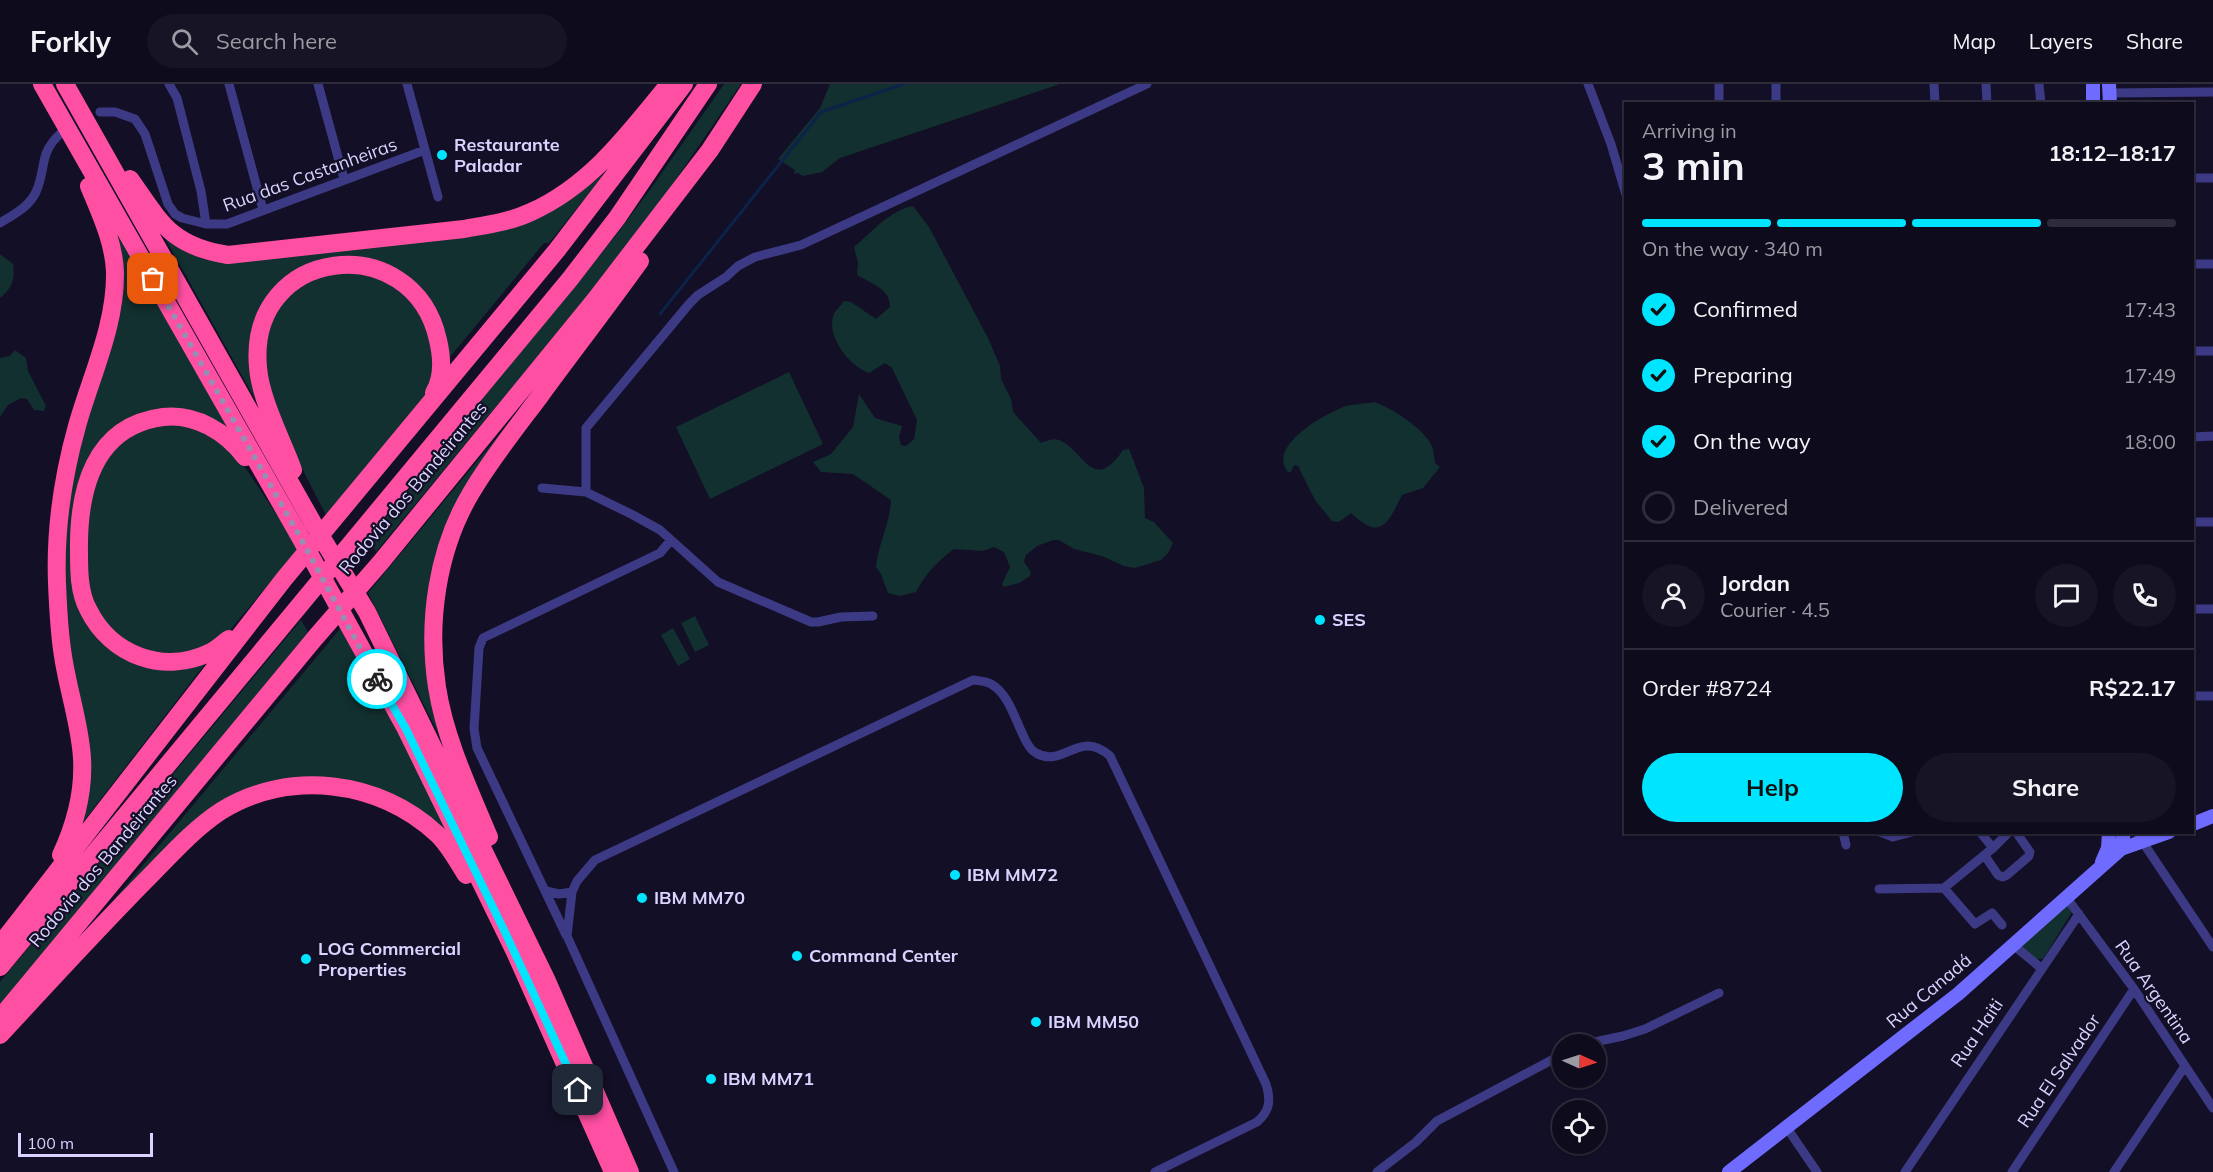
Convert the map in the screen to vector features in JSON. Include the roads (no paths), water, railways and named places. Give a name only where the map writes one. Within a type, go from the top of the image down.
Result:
[{"type":"highway","points":[[42,84],[103,220],[112,248],[115,272],[113,302],[108,326],[76,428],[66,474],[58,538],[59,626],[82,758],[79,801],[74,824],[50,880]]},
{"type":"highway","points":[[64,84],[174,236],[190,246],[228,255],[464,229],[498,223],[529,213],[581,183],[626,137],[669,84]]},
{"type":"highway","points":[[0,945],[284,579],[557,250],[684,84]]},
{"type":"highway","name":"Rodovia dos Bandeirantes","points":[[0,967],[366,528],[597,244],[708,84]]},
{"type":"highway","name":"Rodovia dos Bandeirantes","points":[[0,1018],[315,638],[381,562],[595,300],[710,150],[753,84]]},
{"type":"highway","points":[[75,101],[314,525],[367,612],[547,981]]},
{"type":"highway","points":[[62,126],[300,537],[406,729],[515,952],[613,1172]]},
{"type":"highway","points":[[630,1172],[547,981],[460,765],[437,688],[435,609],[452,532],[470,495],[484,472],[659,234],[710,150]]},
{"type":"highway","points":[[314,525],[263,391],[258,367],[257,346],[260,328],[266,314],[286,287],[301,276],[320,268],[347,264],[377,269],[398,279],[413,293],[427,311],[436,330],[441,362],[436,390],[412,426]]},
{"type":"highway","points":[[250,623],[212,652],[180,662],[139,657],[110,641],[87,609],[79,574],[80,516],[91,468],[104,447],[115,436],[132,425],[150,418],[170,416],[191,419],[210,426],[226,436],[243,454],[300,537]]},
{"type":"highway","points":[[0,1035],[130,896],[195,831],[240,801],[285,788],[325,786],[362,791],[394,804],[423,823],[438,835],[451,851],[515,952]]},
{"type":"main road","points":[[2093,84],[2093,102]]},
{"type":"main road","points":[[2194,824],[2213,816]]},
{"type":"main road","points":[[2100,866],[2108,848],[2109,834]]},
{"type":"main road","points":[[2121,849],[2124,834]]},
{"type":"main road","name":"Rua Canadá","points":[[1729,1172],[1958,994],[2121,849],[2141,837],[2158,834]]},
{"type":"street","points":[[99,112],[115,111],[135,119],[145,134],[168,204],[175,214],[182,218],[206,224],[201,191],[177,98],[169,84]]},
{"type":"street","points":[[229,84],[263,210]]},
{"type":"street","points":[[318,84],[344,179]]},
{"type":"street","points":[[407,84],[438,196]]},
{"type":"street","points":[[586,492],[586,428],[698,294],[755,257],[801,245],[1147,84]]},
{"type":"street","points":[[1588,84],[1611,144],[1624,188]]},
{"type":"street","points":[[1719,84],[1719,102]]},
{"type":"street","points":[[1776,84],[1776,102]]},
{"type":"street","points":[[1934,84],[1935,102]]},
{"type":"street","points":[[1986,84],[1987,102]]},
{"type":"street","points":[[2039,84],[2041,102]]},
{"type":"street","points":[[2109,94],[2213,92]]},
{"type":"street","points":[[0,223],[27,205],[35,194],[45,152],[62,126]]},
{"type":"street","name":"Rua das Castanheiras","points":[[206,224],[227,224],[425,150]]},
{"type":"street","points":[[2194,178],[2213,178]]},
{"type":"street","points":[[2194,264],[2213,264]]},
{"type":"street","points":[[2194,351],[2213,351]]},
{"type":"street","points":[[2194,437],[2213,436]]},
{"type":"street","points":[[542,488],[586,492],[633,515],[660,531],[718,582],[811,622],[841,617],[873,616]]},
{"type":"street","points":[[2194,522],[2213,522]]},
{"type":"street","points":[[671,540],[660,553],[483,638],[479,648],[474,729],[477,748],[567,936],[674,1172]]},
{"type":"street","points":[[2194,609],[2213,609]]},
{"type":"street","points":[[567,936],[572,892],[577,881],[595,860],[973,680],[990,683],[1005,697],[1028,746],[1034,753],[1041,756],[1059,756],[1084,745],[1092,745],[1104,750],[1110,756],[1269,1094],[1267,1112],[1257,1122],[1155,1172]]},
{"type":"street","points":[[2194,696],[2213,696]]},
{"type":"street","points":[[1843,834],[1846,845]]},
{"type":"street","points":[[1885,834],[1893,837],[1904,834]]},
{"type":"street","points":[[1982,834],[1993,848]]},
{"type":"street","points":[[1879,890],[1944,888],[1985,856],[2007,834]]},
{"type":"street","points":[[1985,856],[1998,875],[2003,877],[2007,875],[2029,856],[2030,852],[2017,834]]},
{"type":"street","points":[[2141,837],[2213,947]]},
{"type":"street","points":[[1944,888],[1975,924],[1992,913],[2002,925]]},
{"type":"street","points":[[546,891],[559,894],[572,892]]},
{"type":"street","name":"Rua Argentina","points":[[2066,897],[2134,989],[2213,1108]]},
{"type":"street","name":"Rua Haiti","points":[[1905,1172],[2079,914]]},
{"type":"street","points":[[2012,944],[2041,968]]},
{"type":"street","name":"Rua El Salvador","points":[[2012,1172],[2134,989]]},
{"type":"street","points":[[1606,1039],[1645,1029],[1719,993]]},
{"type":"street","points":[[1377,1172],[1416,1142],[1437,1121],[1552,1060]]},
{"type":"street","points":[[2114,1172],[2185,1066]]},
{"type":"street","points":[[1787,1128],[1817,1172]]},
{"type":"waterway","points":[[660,314],[821,112],[904,84]]},
{"type":"place","name":"Restaurante Paladar","points":[[442,155]]},
{"type":"place","name":"SES","points":[[1320,620]]},
{"type":"place","name":"IBM MM72","points":[[955,875]]},
{"type":"place","name":"IBM MM70","points":[[642,898]]},
{"type":"place","name":"Command Center","points":[[797,956]]},
{"type":"place","name":"LOG Commercial Properties","points":[[306,959]]},
{"type":"place","name":"IBM MM50","points":[[1036,1022]]},
{"type":"place","name":"IBM MM71","points":[[711,1079]]}]
